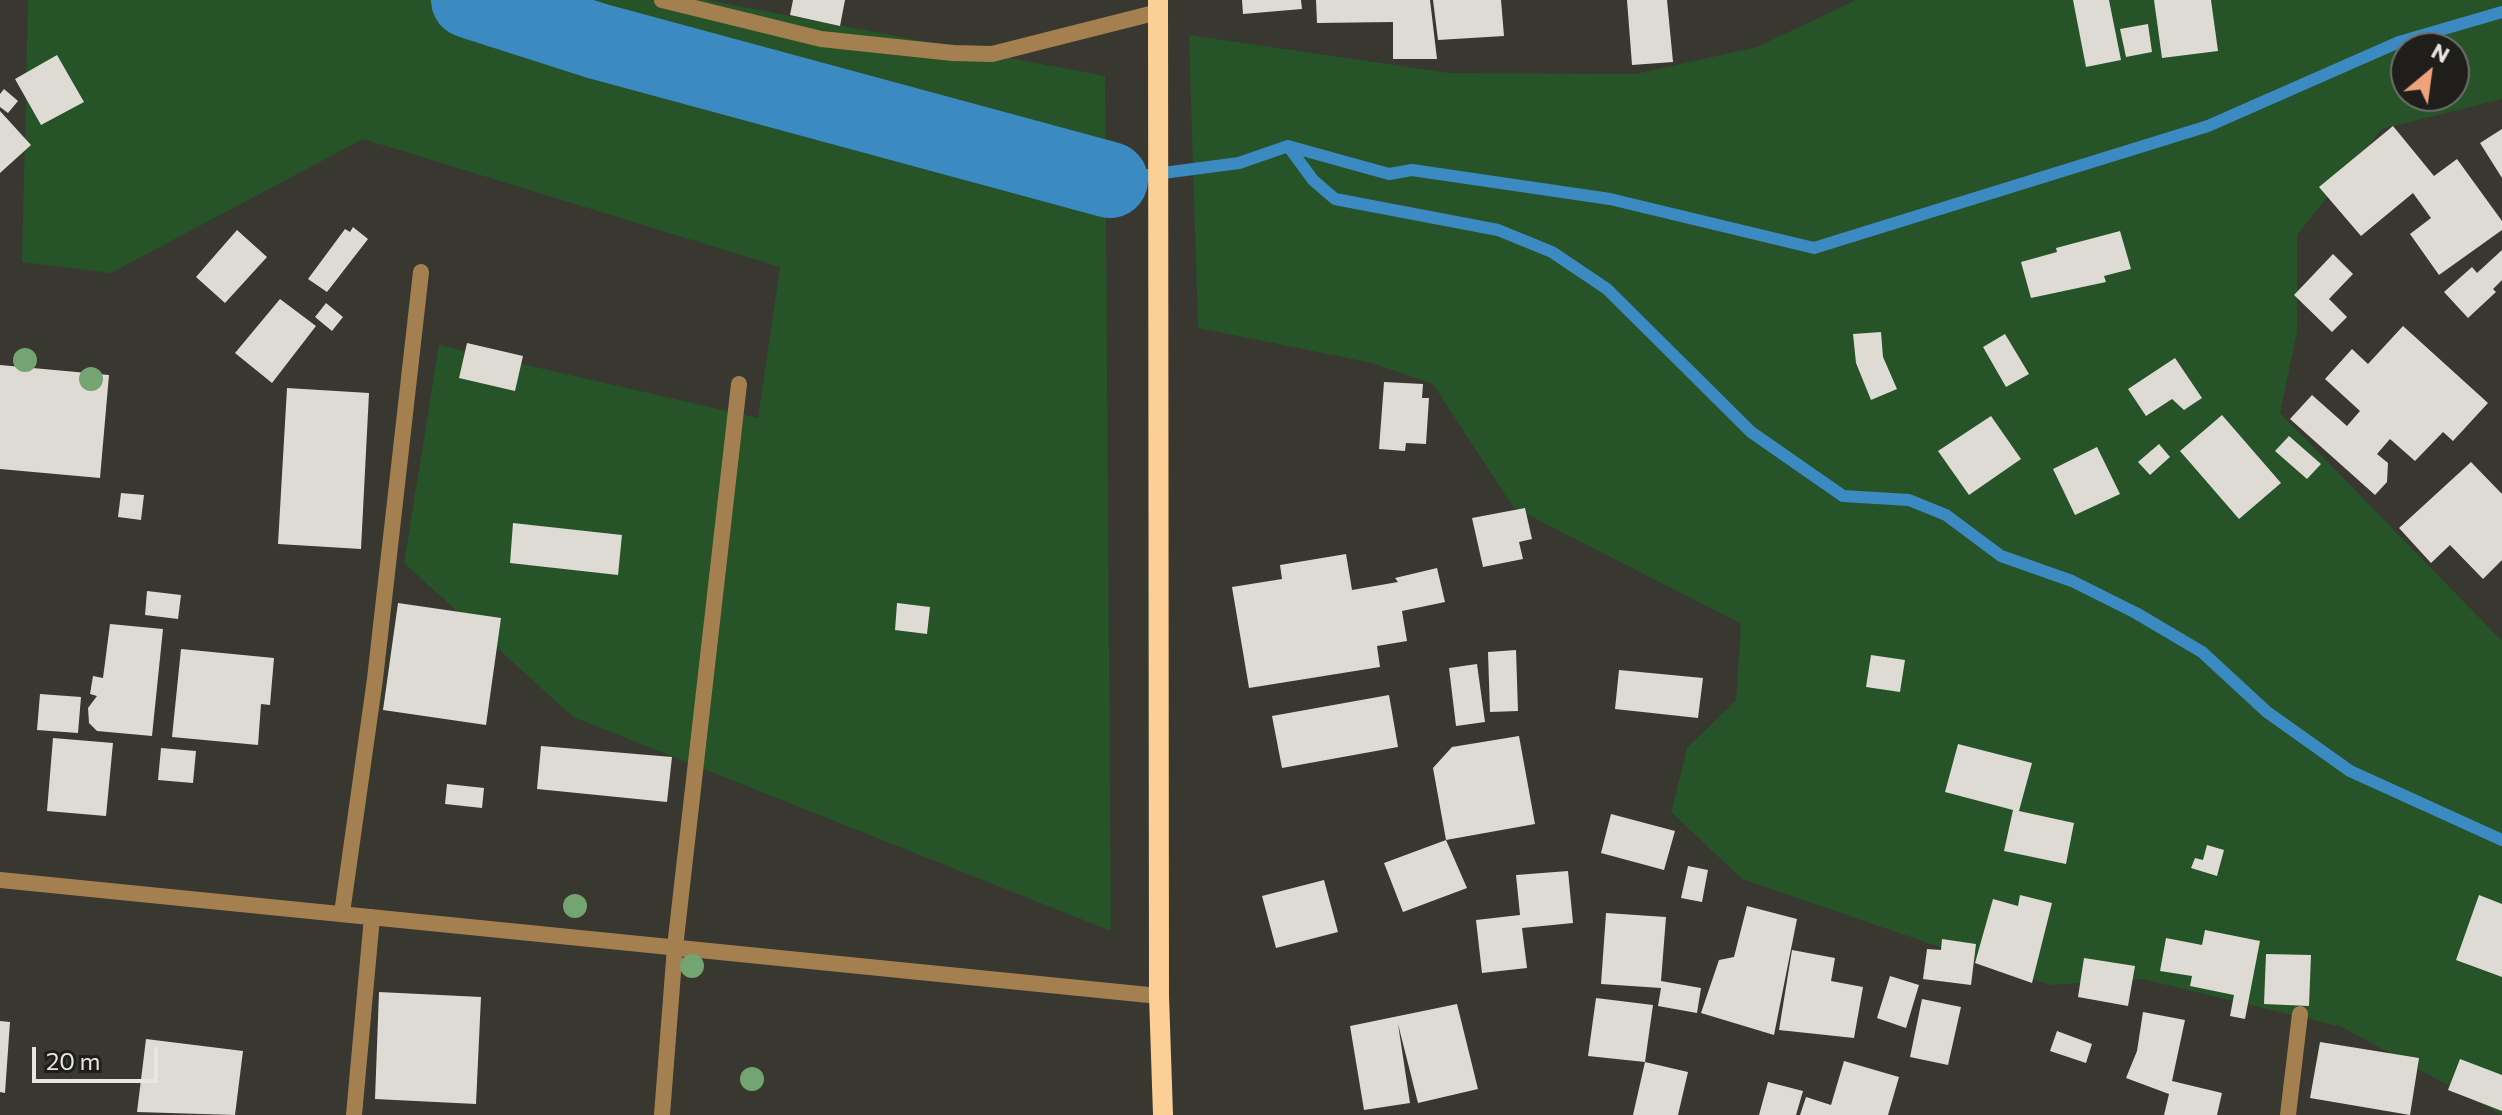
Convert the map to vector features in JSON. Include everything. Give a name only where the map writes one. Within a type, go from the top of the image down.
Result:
[{"type":"main road","points":[[1158,6],[1159,996],[1163,1115]]},
{"type":"street","points":[[662,0],[821,39],[992,54],[1158,6]]},
{"type":"street","points":[[342,913],[375,679],[421,272]]},
{"type":"street","points":[[662,1115],[675,947],[739,384]]},
{"type":"street","points":[[0,880],[1159,996]]},
{"type":"street","points":[[354,1115],[372,917]]},
{"type":"street","points":[[2288,1115],[2300,1014]]},
{"type":"green space","points":[[28,0],[707,0],[1105,76],[1111,931],[573,717],[404,563],[439,345],[758,418],[780,267],[363,139],[111,273],[22,262]]},
{"type":"green space","points":[[1856,0],[2502,0],[2502,99],[2470,107],[2470,32],[2390,32],[2390,112],[2450,112],[2382,129],[2297,235],[2297,332],[2280,413],[2502,641],[2502,1115],[2342,1027],[2142,979],[2050,985],[1742,879],[1671,812],[1687,748],[1736,700],[1741,624],[1513,507],[1433,384],[1372,363],[1198,328],[1189,35],[1449,73],[1635,74],[1757,47]]},
{"type":"building","points":[[793,0],[845,0],[840,26],[790,15]]},
{"type":"building","points":[[1242,0],[1301,0],[1302,9],[1243,14]]},
{"type":"building","points":[[1316,0],[1430,0],[1437,59],[1393,59],[1393,22],[1317,23]]},
{"type":"building","points":[[1433,0],[1501,0],[1504,36],[1438,40]]},
{"type":"building","points":[[1627,0],[1667,0],[1673,62],[1632,65]]},
{"type":"building","points":[[2073,0],[2109,0],[2121,60],[2086,67]]},
{"type":"building","points":[[2154,0],[2211,0],[2218,51],[2162,58]]},
{"type":"building","points":[[2148,24],[2152,52],[2126,57],[2120,29]]},
{"type":"building","points":[[57,55],[84,102],[41,125],[15,79]]},
{"type":"building","points":[[4,89],[18,101],[8,113],[0,107],[0,94]]},
{"type":"building","points":[[0,111],[31,145],[0,173]]},
{"type":"building","points":[[2393,126],[2434,176],[2457,159],[2502,221],[2502,230],[2439,275],[2410,234],[2431,218],[2413,193],[2361,236],[2319,187]]},
{"type":"building","points":[[2502,129],[2502,178],[2480,143]]},
{"type":"building","points":[[353,227],[368,239],[327,292],[308,279],[345,229],[350,232]]},
{"type":"building","points":[[237,230],[267,257],[225,303],[196,277]]},
{"type":"building","points":[[2120,231],[2131,269],[2104,276],[2106,282],[2031,298],[2021,262],[2057,252],[2056,248]]},
{"type":"building","points":[[2502,250],[2502,280],[2493,289],[2496,292],[2468,318],[2444,292],[2472,267],[2477,273]]},
{"type":"building","points":[[2333,254],[2353,274],[2329,299],[2347,317],[2332,332],[2294,295]]},
{"type":"building","points":[[280,299],[316,326],[272,383],[235,353]]},
{"type":"building","points":[[326,303],[343,317],[332,331],[315,317]]},
{"type":"building","points":[[2403,326],[2488,403],[2453,441],[2443,432],[2415,461],[2390,439],[2377,454],[2388,463],[2387,482],[2375,495],[2290,419],[2312,395],[2347,426],[2360,411],[2325,379],[2352,349],[2368,364]]},
{"type":"building","points":[[1881,332],[1883,357],[1897,389],[1871,400],[1856,363],[1853,334]]},
{"type":"building","points":[[2005,334],[2029,374],[2006,387],[1983,347]]},
{"type":"building","points":[[467,343],[523,356],[515,391],[459,378]]},
{"type":"building","points":[[2175,358],[2202,398],[2184,410],[2172,399],[2146,416],[2128,389]]},
{"type":"building","points":[[0,365],[109,375],[100,478],[0,469]]},
{"type":"building","points":[[1384,382],[1423,384],[1422,398],[1429,398],[1426,444],[1406,443],[1405,451],[1379,449]]},
{"type":"building","points":[[287,388],[369,393],[361,549],[278,544]]},
{"type":"building","points":[[2222,415],[2281,483],[2239,519],[2180,451]]},
{"type":"building","points":[[1991,416],[2021,459],[1969,495],[1938,451]]},
{"type":"building","points":[[2289,436],[2321,464],[2307,479],[2275,451]]},
{"type":"building","points":[[2159,444],[2170,457],[2150,475],[2138,462]]},
{"type":"building","points":[[2097,447],[2120,494],[2075,515],[2053,469]]},
{"type":"building","points":[[2471,462],[2502,494],[2502,560],[2483,579],[2450,545],[2431,563],[2399,528]]},
{"type":"building","points":[[121,493],[144,495],[141,520],[118,517]]},
{"type":"building","points":[[1525,508],[1532,539],[1519,542],[1523,559],[1483,567],[1472,518]]},
{"type":"building","points":[[513,523],[622,535],[618,575],[510,563]]},
{"type":"building","points":[[1346,554],[1352,590],[1398,582],[1395,578],[1437,568],[1445,602],[1402,611],[1407,641],[1377,646],[1380,667],[1249,688],[1232,587],[1282,579],[1280,565]]},
{"type":"building","points":[[147,591],[181,595],[178,619],[145,615]]},
{"type":"building","points":[[398,603],[501,618],[486,725],[383,710]]},
{"type":"building","points":[[897,603],[930,607],[927,634],[895,630]]},
{"type":"building","points":[[110,624],[163,629],[152,736],[97,731],[89,723],[88,708],[97,696],[90,694],[93,676],[103,678]]},
{"type":"building","points":[[181,649],[274,658],[270,705],[261,704],[258,745],[172,737]]},
{"type":"building","points":[[1516,650],[1518,711],[1490,712],[1488,652]]},
{"type":"building","points":[[1871,655],[1905,660],[1900,692],[1866,687]]},
{"type":"building","points":[[1477,664],[1485,722],[1456,726],[1449,668]]},
{"type":"building","points":[[1619,670],[1703,678],[1698,718],[1615,709]]},
{"type":"building","points":[[40,694],[81,697],[78,733],[37,730]]},
{"type":"building","points":[[1389,695],[1398,747],[1282,768],[1272,716]]},
{"type":"building","points":[[1519,736],[1535,824],[1446,840],[1433,768],[1452,747]]},
{"type":"building","points":[[53,738],[113,743],[106,816],[47,811]]},
{"type":"building","points":[[1958,744],[2032,763],[2019,811],[2074,823],[2066,864],[2004,851],[2013,810],[1945,792]]},
{"type":"building","points":[[541,746],[672,757],[667,802],[537,789]]},
{"type":"building","points":[[161,748],[196,751],[193,783],[158,780]]},
{"type":"building","points":[[447,784],[484,788],[482,808],[445,804]]},
{"type":"building","points":[[1611,814],[1675,831],[1664,870],[1601,853]]},
{"type":"building","points":[[1446,840],[1467,888],[1403,912],[1384,863]]},
{"type":"building","points":[[2207,845],[2224,850],[2217,876],[2191,868],[2195,858],[2203,860]]},
{"type":"building","points":[[1688,866],[1708,870],[1702,902],[1681,898]]},
{"type":"building","points":[[1568,871],[1573,923],[1522,928],[1527,968],[1482,973],[1476,920],[1520,915],[1516,875]]},
{"type":"building","points":[[1324,880],[1338,932],[1276,948],[1262,896]]},
{"type":"building","points":[[2020,895],[2052,903],[2032,983],[1975,963],[1993,899],[2018,906]]},
{"type":"building","points":[[2479,895],[2502,904],[2502,977],[2456,960]]},
{"type":"building","points":[[1747,906],[1797,919],[1774,1035],[1701,1013],[1719,960],[1734,957]]},
{"type":"building","points":[[1606,913],[1666,917],[1661,981],[1701,988],[1697,1013],[1658,1006],[1661,988],[1601,984]]},
{"type":"building","points":[[2205,930],[2260,941],[2245,1019],[2230,1016],[2234,995],[2190,986],[2192,976],[2160,971],[2166,938],[2202,945]]},
{"type":"building","points":[[1942,939],[1976,944],[1971,985],[1923,979],[1927,949],[1941,950]]},
{"type":"building","points":[[1792,950],[1835,958],[1831,981],[1863,987],[1854,1038],[1779,1030]]},
{"type":"building","points":[[2266,954],[2311,955],[2309,1006],[2264,1004]]},
{"type":"building","points":[[2084,958],[2135,966],[2128,1006],[2078,997]]},
{"type":"building","points":[[1890,976],[1919,985],[1906,1028],[1877,1018]]},
{"type":"building","points":[[379,992],[481,997],[476,1104],[375,1099]]},
{"type":"building","points":[[1596,998],[1653,1005],[1645,1062],[1588,1056]]},
{"type":"building","points":[[1922,999],[1961,1007],[1948,1065],[1910,1057]]},
{"type":"building","points":[[1457,1004],[1478,1089],[1418,1103],[1398,1024],[1410,1103],[1364,1110],[1350,1026]]},
{"type":"building","points":[[2143,1012],[2185,1020],[2172,1081],[2222,1093],[2217,1115],[2164,1115],[2169,1094],[2126,1078],[2137,1051]]},
{"type":"building","points":[[0,1021],[10,1022],[5,1093],[0,1092]]},
{"type":"building","points":[[2057,1031],[2092,1044],[2086,1063],[2050,1051]]},
{"type":"building","points":[[146,1039],[243,1051],[235,1115],[137,1112]]},
{"type":"building","points":[[2320,1042],[2419,1058],[2410,1115],[2310,1098]]},
{"type":"building","points":[[2460,1059],[2502,1075],[2502,1111],[2448,1090]]},
{"type":"building","points":[[1844,1061],[1899,1077],[1888,1115],[1800,1115],[1806,1097],[1831,1105]]},
{"type":"building","points":[[1645,1062],[1688,1072],[1678,1115],[1633,1115]]},
{"type":"building","points":[[1768,1082],[1803,1091],[1796,1115],[1759,1115]]},
{"type":"waterway","points":[[469,0],[597,41],[1110,180]]},
{"type":"waterway","points":[[1110,180],[1239,163],[1288,146],[1389,174],[1412,170],[1610,199],[1814,248],[2208,126],[2399,42],[2502,12]]},
{"type":"waterway","points":[[1288,146],[1313,180],[1335,199],[1498,230],[1552,252],[1607,289],[1751,432],[1843,496],[1909,500],[1946,515],[2001,556],[2072,581],[2136,613],[2202,652],[2267,712],[2350,771],[2502,840]]}]
